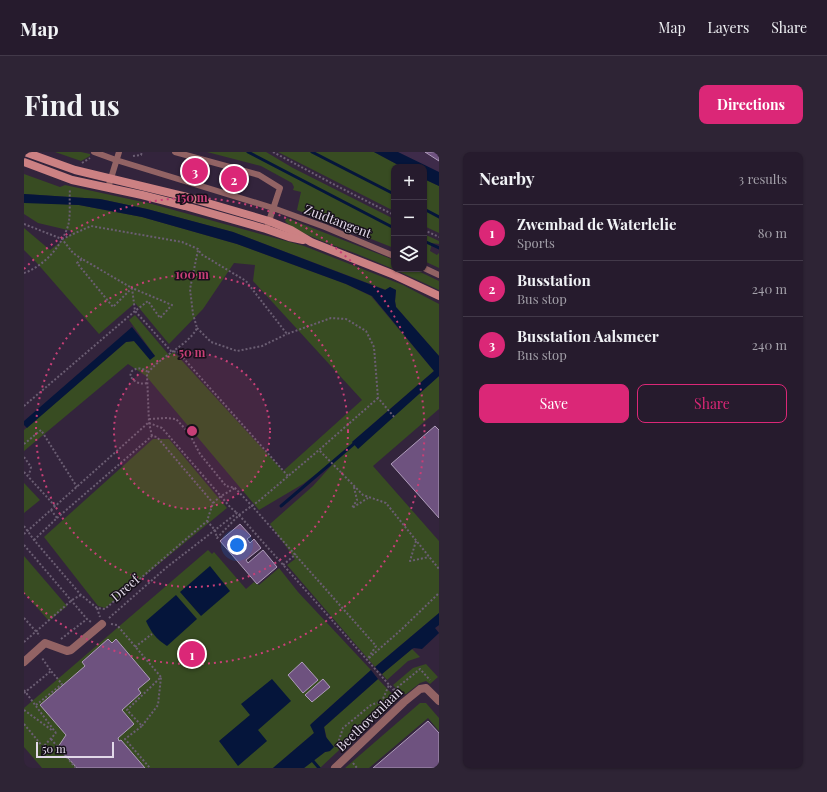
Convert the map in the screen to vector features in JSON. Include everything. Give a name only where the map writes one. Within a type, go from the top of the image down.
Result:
[{"type":"main road","points":[[25,152],[75,170],[188,197],[269,221],[291,230],[311,242]]},
{"type":"main road","points":[[24,162],[72,180],[170,202],[266,229],[288,237],[311,242],[392,274],[439,296]]},
{"type":"street","points":[[24,662],[45,643],[67,651],[71,650],[102,624]]},
{"type":"street","name":"Beethovenlaan","points":[[337,767],[420,688],[426,688],[439,701]]},
{"type":"lane","name":"Zuidtangent","points":[[94,152],[273,208],[325,227],[391,255]]},
{"type":"lane","points":[[108,188],[118,152]]},
{"type":"lane","points":[[175,152],[258,175],[280,188],[266,229]]},
{"type":"lane","points":[[427,269],[439,275]]},
{"type":"path","points":[[273,152],[391,213]]},
{"type":"path","points":[[24,273],[42,264],[52,254],[62,239],[68,226],[70,194]]},
{"type":"path","points":[[24,224],[62,239],[73,253],[82,259],[132,288],[172,305],[160,318],[148,301],[24,406]]},
{"type":"path","points":[[62,239],[91,226],[182,242],[198,249],[201,254],[246,281],[287,334]]},
{"type":"path","points":[[427,231],[439,237]]},
{"type":"path","points":[[198,249],[190,289],[197,328],[211,342],[237,351],[262,346],[287,334],[331,318],[346,318],[366,331],[374,347],[378,398],[395,418]]},
{"type":"path","points":[[82,259],[77,263],[113,307],[132,288]]},
{"type":"path","points":[[132,288],[135,311],[172,351],[178,352],[288,476]]},
{"type":"path","points":[[152,436],[149,423],[147,374],[162,358],[194,335],[197,328]]},
{"type":"path","points":[[147,383],[142,384],[134,381],[130,376],[132,371],[137,368],[143,368],[148,372]]},
{"type":"path","points":[[207,521],[215,530],[217,538],[238,514],[252,506],[274,489],[378,398]]},
{"type":"path","points":[[149,418],[176,419],[188,432],[200,454],[226,486],[235,488],[252,506],[376,646],[367,660]]},
{"type":"path","points":[[24,534],[149,423]]},
{"type":"path","points":[[149,423],[162,428],[394,690],[420,669],[433,683]]},
{"type":"path","points":[[24,444],[41,430],[77,487]]},
{"type":"path","points":[[34,540],[57,518],[152,436],[157,436],[213,503]]},
{"type":"path","points":[[319,450],[363,495],[386,503],[439,569]]},
{"type":"path","points":[[24,457],[31,467],[28,475]]},
{"type":"path","points":[[24,472],[56,506]]},
{"type":"path","points":[[354,486],[357,500],[352,508],[369,497]]},
{"type":"path","points":[[24,526],[34,540],[81,594],[97,608],[105,609],[207,521],[213,503],[221,496],[235,488]]},
{"type":"path","points":[[52,510],[57,518]]},
{"type":"path","name":"Dreef","points":[[102,624],[167,567],[238,514]]},
{"type":"path","points":[[416,541],[410,561],[429,557]]},
{"type":"path","points":[[24,545],[90,622],[95,624],[117,625],[161,677],[158,705],[142,726],[125,739],[150,768]]},
{"type":"path","points":[[284,565],[296,554]]},
{"type":"path","points":[[367,660],[439,593]]},
{"type":"path","points":[[24,642],[72,600],[81,594]]},
{"type":"path","points":[[24,618],[45,643]]},
{"type":"path","points":[[135,647],[152,634]]},
{"type":"path","points":[[36,705],[62,684],[41,657],[38,649]]},
{"type":"path","points":[[51,671],[25,692],[56,733]]},
{"type":"path","points":[[142,726],[127,710],[161,677]]},
{"type":"path","points":[[357,768],[338,746],[343,728],[371,705],[382,701],[389,685]]},
{"type":"path","points":[[24,710],[56,733]]},
{"type":"path","points":[[24,724],[43,747],[56,733]]},
{"type":"path","points":[[51,739],[76,768]]},
{"type":"shaded area","points":[[392,152],[439,152],[439,175],[427,169],[427,164],[418,164]]},
{"type":"green space","points":[[55,152],[81,152],[90,154],[90,156],[81,161]]},
{"type":"green space","points":[[207,152],[266,152],[293,168],[391,217],[391,247],[297,210],[301,192],[293,190],[294,187],[292,183],[261,166]]},
{"type":"green space","points":[[278,152],[374,152],[396,164],[391,164],[391,209]]},
{"type":"green space","points":[[24,174],[60,187],[65,185],[152,204],[304,246],[403,285],[439,304],[439,356],[396,307],[396,290],[390,287],[386,290],[233,232],[147,209],[100,199],[24,194]]},
{"type":"green space","points":[[427,180],[439,186],[439,233],[427,227]]},
{"type":"green space","points":[[24,202],[79,205],[142,217],[237,244],[346,284],[371,296],[434,371],[352,442],[358,448],[439,376],[439,409],[373,466],[439,541],[439,613],[375,667],[287,565],[295,559],[270,524],[313,486],[340,456],[303,484],[259,510],[146,376],[128,364],[24,451],[24,430],[126,342],[134,341],[150,359],[155,356],[129,320],[135,315],[169,355],[174,352],[283,471],[362,400],[253,281],[255,265],[234,263],[203,309],[169,344],[135,303],[99,334],[24,250],[24,228],[50,250],[71,234],[72,231],[38,223],[24,214]]},
{"type":"green space","points":[[287,218],[391,259],[391,268],[307,235],[285,221]]},
{"type":"green space","points":[[427,235],[439,241],[439,244],[432,243],[430,251],[437,255],[439,253],[439,268],[427,262]]},
{"type":"green space","points":[[400,272],[420,272],[439,281],[439,290]]},
{"type":"green space","points":[[153,439],[169,439],[227,508],[105,608],[98,606],[44,537]]},
{"type":"green space","points":[[24,483],[40,500],[24,513]]},
{"type":"green space","points":[[208,550],[212,554],[214,552],[246,589],[254,582],[259,585],[279,568],[298,592],[371,670],[311,724],[314,733],[273,768],[42,768],[24,747],[24,708]]},
{"type":"green space","points":[[24,556],[67,606],[49,621],[24,593]]},
{"type":"green space","points":[[412,649],[420,657],[408,661],[387,680],[382,674]]},
{"type":"green space","points":[[426,664],[438,677],[430,684],[426,681],[420,683],[406,694],[401,694],[393,685],[413,668]]},
{"type":"green space","points":[[378,679],[396,698],[392,703],[320,768],[304,768],[325,752],[330,751],[324,727]]},
{"type":"green space","points":[[420,703],[426,703],[439,718],[439,731],[428,718],[369,768],[345,768]]},
{"type":"water","points":[[374,152],[398,152],[423,164],[396,164]]},
{"type":"water","points":[[427,166],[439,172],[439,186],[427,180]]},
{"type":"water","points":[[24,194],[100,199],[147,209],[233,232],[385,290],[390,287],[396,290],[396,307],[439,356],[439,376],[358,449],[352,442],[434,371],[372,296],[346,284],[237,244],[142,217],[79,205],[24,203]]},
{"type":"water","points":[[132,327],[155,356],[150,360],[134,341],[126,342],[27,428],[24,425],[24,421]]},
{"type":"water","points":[[210,566],[230,591],[201,616],[180,592]]},
{"type":"water","points":[[176,595],[197,619],[167,646],[154,635],[146,621]]},
{"type":"water","points":[[439,613],[439,625],[435,628],[439,633],[422,649],[412,649],[382,674],[375,667]]},
{"type":"water","points":[[371,670],[378,679],[324,727],[326,737],[334,747],[330,751],[325,752],[304,768],[273,768],[314,733],[310,725]]},
{"type":"water","points":[[272,679],[291,701],[258,730],[267,741],[238,766],[219,741],[250,715],[241,704]]},
{"type":"building","points":[[425,152],[439,152],[439,161]]},
{"type":"building","points":[[435,426],[439,430],[439,518],[391,464]]},
{"type":"building","points":[[240,524],[251,536],[247,539],[250,543],[254,539],[261,548],[246,560],[248,563],[263,550],[277,567],[257,584],[220,541]]},
{"type":"building","points":[[108,639],[112,643],[116,639],[150,679],[138,689],[141,693],[122,710],[134,724],[118,738],[119,741],[121,740],[145,768],[77,768],[58,747],[66,735],[40,705],[85,666],[82,662]]},
{"type":"building","points":[[302,662],[318,680],[303,693],[288,675]]},
{"type":"building","points":[[323,679],[330,687],[312,702],[305,695]]},
{"type":"building","points":[[428,721],[439,733],[439,768],[373,768]]},
{"type":"waterway","points":[[248,152],[391,226]]},
{"type":"waterway","points":[[312,152],[391,192]]},
{"type":"waterway","points":[[427,211],[439,217]]},
{"type":"waterway","points":[[427,242],[439,248]]},
{"type":"waterway","points":[[281,506],[356,442]]},
{"type":"waterway","points":[[313,761],[319,768]]},
{"type":"place","name":"Busstation Aalsmeer","points":[[195,171]]},
{"type":"place","name":"Busstation","points":[[234,179]]},
{"type":"place","name":"Zwembad de Waterlelie","points":[[192,654]]}]
